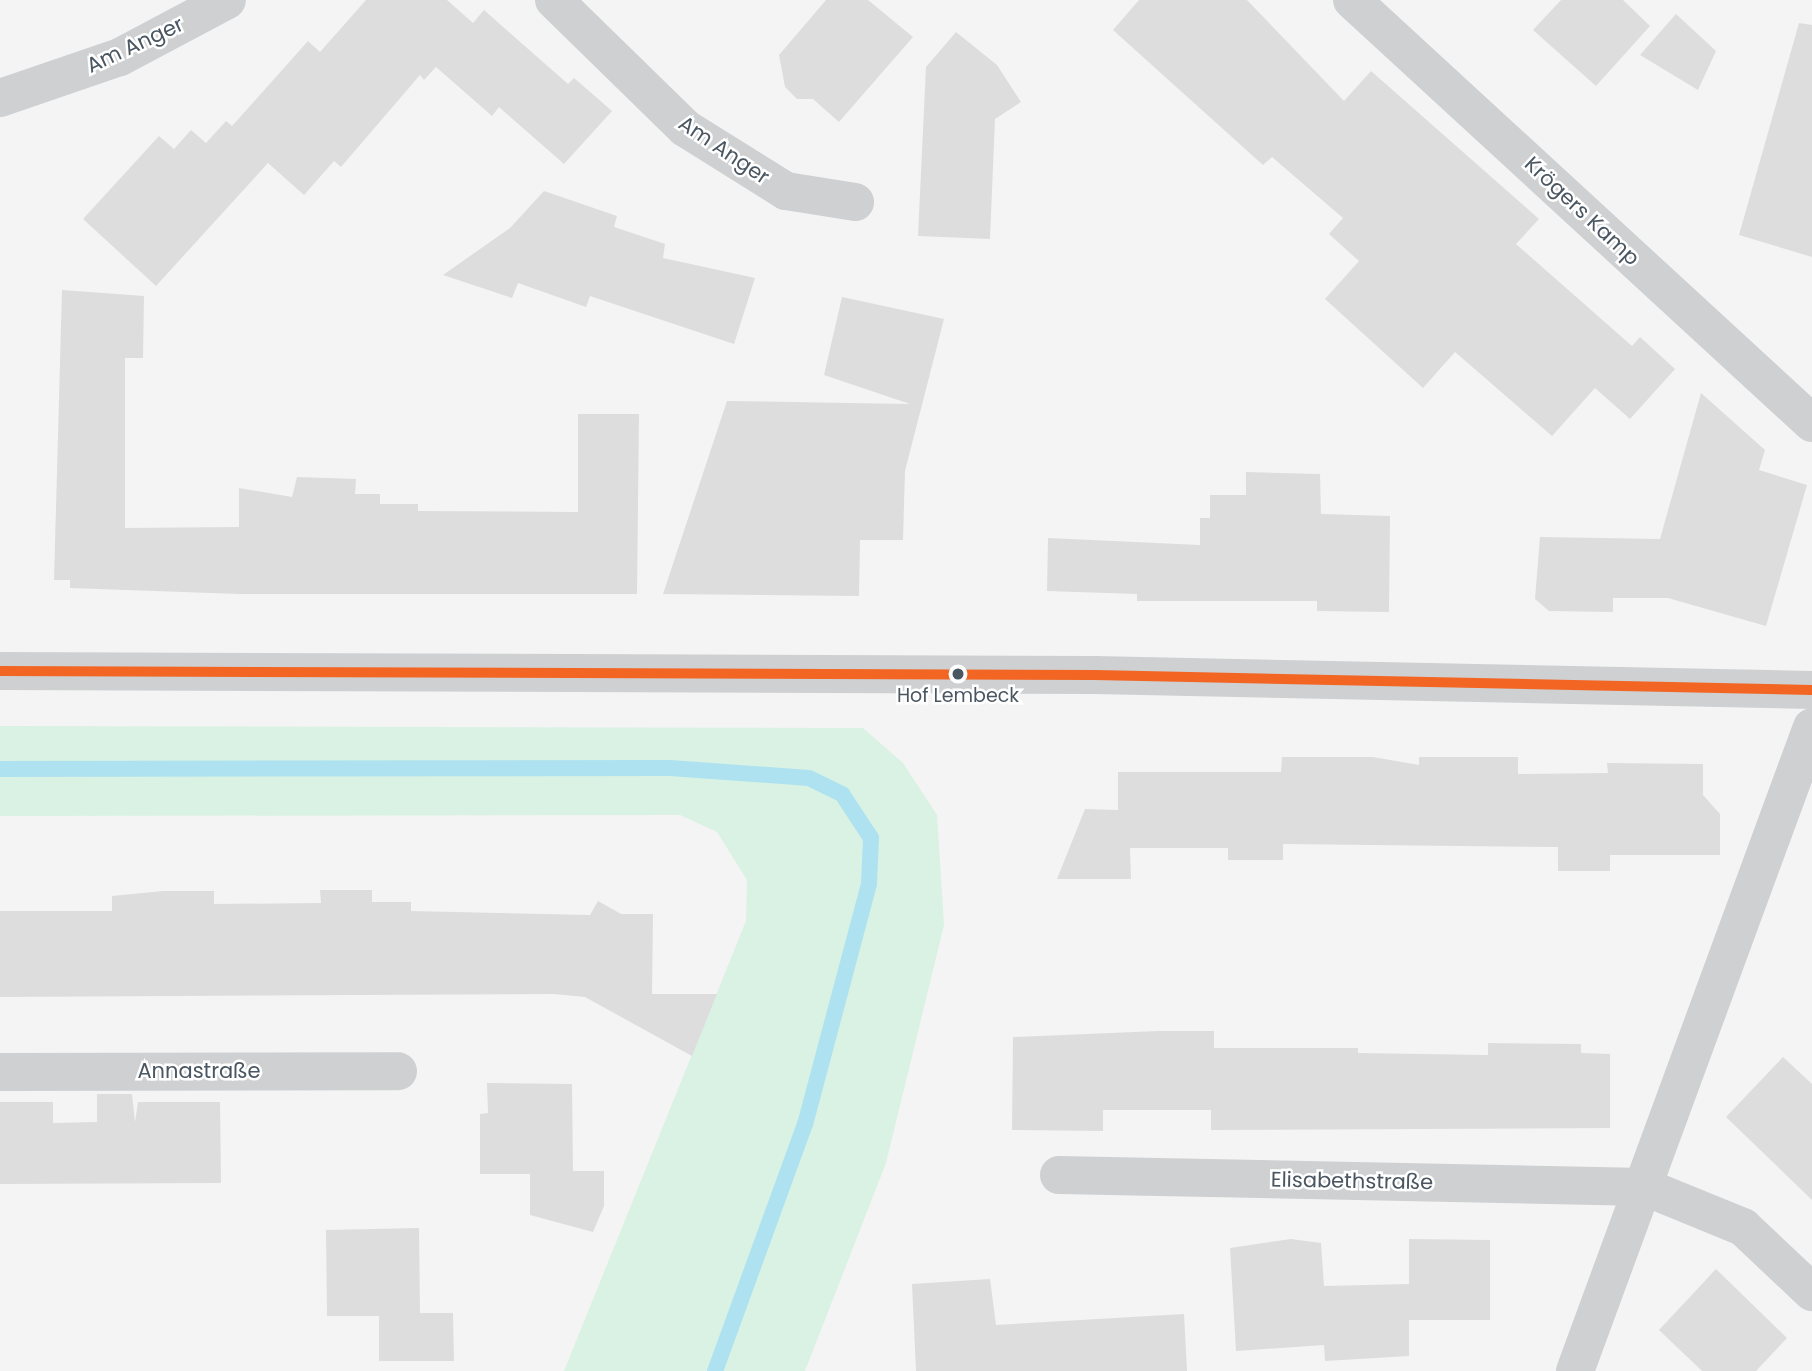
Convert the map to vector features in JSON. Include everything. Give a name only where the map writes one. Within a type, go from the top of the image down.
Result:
[{"type":"street","name":"Am Anger","points":[[0,98],[120,57],[227,0]]},
{"type":"street","name":"Am Anger","points":[[554,0],[685,128],[786,191],[855,202]]},
{"type":"street","name":"Krögers Kamp","points":[[1352,0],[1812,423]]},
{"type":"street","points":[[0,671],[1069,674],[1812,690]]},
{"type":"street","points":[[1575,1371],[1645,1187],[1812,727]]},
{"type":"street","name":"Annastraße","points":[[0,1072],[398,1071]]},
{"type":"street","name":"Elisabethstraße","points":[[1059,1175],[1645,1187],[1742,1227],[1812,1292]]},
{"type":"green space","points":[[0,726],[863,728],[903,763],[937,815],[944,925],[886,1163],[805,1371],[564,1371],[746,921],[747,880],[717,832],[680,815],[0,816]]},
{"type":"building","points":[[366,0],[447,0],[473,23],[484,10],[568,84],[574,78],[612,111],[564,164],[499,107],[492,116],[436,67],[424,80],[420,75],[341,167],[334,161],[304,195],[268,163],[156,286],[83,219],[159,136],[174,149],[191,130],[206,143],[226,121],[232,126],[308,41],[320,52]]},
{"type":"building","points":[[826,0],[868,0],[913,37],[839,122],[813,99],[797,99],[785,87],[779,55]]},
{"type":"building","points":[[1139,0],[1247,0],[1344,101],[1371,71],[1539,219],[1516,244],[1632,346],[1640,337],[1675,369],[1630,419],[1595,388],[1552,436],[1455,352],[1423,388],[1325,299],[1359,261],[1329,234],[1343,218],[1272,157],[1263,165],[1113,30]]},
{"type":"building","points":[[1561,0],[1623,0],[1650,26],[1596,86],[1533,30]]},
{"type":"building","points":[[1676,14],[1716,51],[1698,90],[1640,55]]},
{"type":"building","points":[[1799,23],[1812,25],[1812,257],[1739,235]]},
{"type":"building","points":[[956,32],[997,65],[1021,102],[995,119],[990,239],[918,236],[926,67]]},
{"type":"building","points":[[544,191],[617,216],[614,227],[665,244],[663,258],[755,278],[734,344],[590,296],[586,307],[518,283],[512,298],[443,275],[510,228]]},
{"type":"building","points":[[62,290],[144,296],[143,358],[125,358],[125,528],[239,527],[239,488],[292,497],[297,477],[356,479],[355,494],[380,494],[380,504],[418,504],[418,511],[578,512],[578,414],[639,414],[637,594],[239,594],[70,588],[70,580],[54,580]]},
{"type":"building","points":[[842,297],[944,319],[905,471],[903,540],[860,540],[859,596],[663,594],[727,401],[910,404],[824,375]]},
{"type":"building","points":[[1701,393],[1765,450],[1759,470],[1807,485],[1766,626],[1668,598],[1613,598],[1613,612],[1549,611],[1535,599],[1540,537],[1660,539]]},
{"type":"building","points":[[1246,472],[1320,474],[1321,514],[1390,516],[1389,612],[1317,611],[1317,601],[1137,601],[1137,594],[1047,591],[1048,538],[1200,545],[1200,518],[1210,518],[1210,495],[1246,495]]},
{"type":"building","points":[[1282,757],[1373,757],[1419,765],[1419,757],[1518,757],[1518,774],[1608,773],[1607,763],[1703,764],[1703,795],[1720,814],[1720,855],[1610,855],[1610,871],[1558,871],[1558,847],[1283,844],[1283,860],[1228,860],[1228,848],[1130,848],[1131,879],[1057,879],[1085,809],[1118,810],[1118,772],[1281,772]]},
{"type":"building","points":[[320,890],[372,890],[372,902],[411,902],[411,911],[590,915],[598,901],[621,914],[653,914],[652,994],[717,994],[692,1056],[585,997],[554,994],[0,997],[0,911],[112,911],[112,896],[163,891],[214,891],[214,904],[321,903]]},
{"type":"building","points":[[1214,1031],[1214,1048],[1358,1048],[1358,1053],[1488,1055],[1488,1043],[1581,1044],[1581,1053],[1610,1054],[1610,1128],[1211,1130],[1211,1110],[1103,1110],[1103,1131],[1012,1130],[1013,1037]]},
{"type":"building","points":[[1783,1057],[1812,1084],[1812,1200],[1726,1117]]},
{"type":"building","points":[[487,1083],[572,1084],[573,1171],[604,1171],[604,1206],[593,1232],[530,1215],[530,1174],[480,1174],[480,1114],[488,1113]]},
{"type":"building","points":[[97,1094],[132,1094],[135,1122],[138,1102],[220,1102],[221,1183],[0,1184],[0,1102],[53,1102],[53,1123],[97,1122]]},
{"type":"building","points":[[419,1228],[420,1313],[453,1313],[454,1361],[379,1361],[379,1316],[327,1316],[326,1230]]},
{"type":"building","points":[[1291,1239],[1321,1243],[1324,1286],[1409,1284],[1409,1239],[1490,1240],[1490,1320],[1409,1320],[1409,1356],[1325,1361],[1324,1345],[1236,1351],[1230,1248]]},
{"type":"building","points":[[1716,1269],[1787,1338],[1756,1371],[1702,1371],[1659,1330]]},
{"type":"building","points":[[990,1279],[996,1325],[1184,1314],[1187,1371],[916,1371],[912,1284]]},
{"type":"waterway","points":[[0,769],[670,768],[809,778],[842,794],[871,838],[869,884],[805,1124],[715,1371]]},
{"type":"transit line","points":[[0,671],[1095,675],[1812,690]]},
{"type":"place","name":"Hof Lembeck","points":[[958,674]]}]
